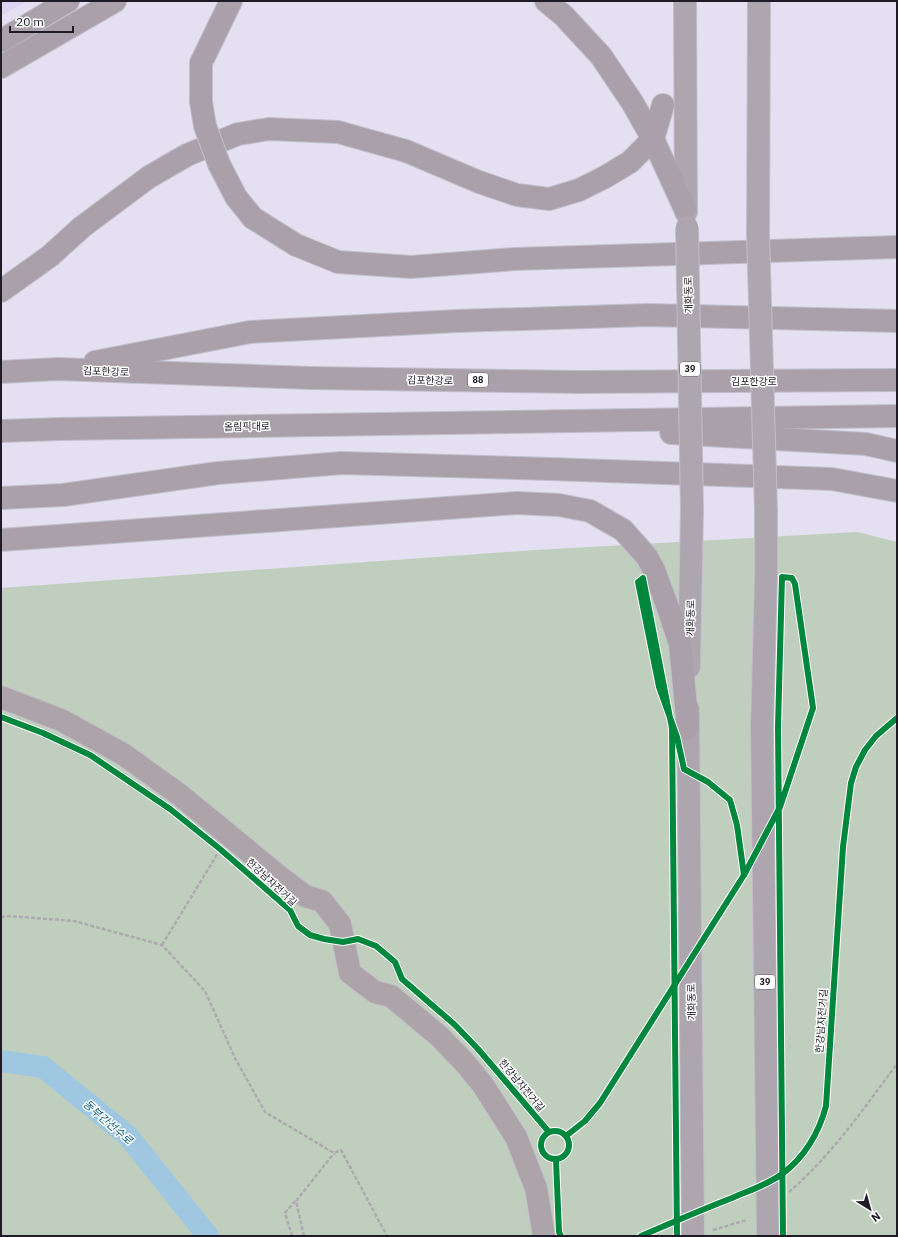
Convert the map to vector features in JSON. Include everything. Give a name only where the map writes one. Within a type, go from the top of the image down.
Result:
[{"type":"highway","points":[[1,41],[68,1]]},
{"type":"highway","points":[[1,67],[114,1]]},
{"type":"highway","points":[[231,1],[201,63],[201,102],[205,126],[219,164],[236,197],[253,218],[296,245],[338,262],[411,267],[515,259],[897,247]]},
{"type":"highway","points":[[546,1],[564,16],[601,56],[632,102],[653,139],[686,218]]},
{"type":"highway","points":[[1,291],[50,256],[82,227],[149,177],[187,155],[238,134],[269,129],[338,132],[406,151],[479,182],[517,195],[549,199],[579,190],[630,162],[653,139],[663,105]]},
{"type":"highway","points":[[58,369],[250,332],[457,320],[648,314],[897,321]]},
{"type":"highway","name":"88","points":[[1,372],[58,369]]},
{"type":"highway","name":"김포한강로","points":[[58,369],[311,378],[579,382],[897,380]]},
{"type":"highway","points":[[493,422],[897,416]]},
{"type":"highway","points":[[493,422],[866,444],[897,451]]},
{"type":"highway","name":"올림픽대로","points":[[1,431],[493,422]]},
{"type":"highway","points":[[1,498],[63,495],[218,473],[342,463],[832,479],[897,491]]},
{"type":"highway","points":[[1,540],[517,503],[559,504],[590,511],[623,530],[647,557],[654,570],[668,605],[680,644],[688,728]]},
{"type":"main road","name":"개화동로","points":[[685,1],[686,218],[692,510],[688,728],[701,1234]]},
{"type":"main road","name":"39","points":[[759,1],[758,233],[766,511],[766,577],[762,727],[768,1236]]},
{"type":"lane","points":[[1,697],[61,720],[123,754],[180,795],[295,888],[306,896],[322,901],[340,924],[350,973],[375,992],[390,996],[439,1036],[465,1063],[483,1085],[516,1137],[536,1188],[544,1236]]},
{"type":"path","points":[[214,844],[226,854]]},
{"type":"path","points":[[162,945],[220,849]]},
{"type":"path","points":[[1,918],[8,916],[74,921],[162,945],[205,990],[235,1058],[265,1112],[334,1154]]},
{"type":"path","points":[[782,1188],[785,1195],[816,1167],[835,1145],[897,1064]]},
{"type":"path","points":[[292,1236],[285,1213],[334,1154],[341,1150]]},
{"type":"path","points":[[304,1236],[296,1202],[331,1157],[341,1150]]},
{"type":"path","points":[[341,1150],[387,1236]]},
{"type":"path","points":[[701,1234],[751,1218]]},
{"type":"shaded area","points":[[1,1],[28,1],[1,16]]},
{"type":"green space","points":[[857,532],[897,542],[897,1236],[1,1236],[1,588],[535,550]]},
{"type":"waterway","name":"동부간선수로","points":[[1,1061],[43,1067],[128,1136],[208,1236]]},
{"type":"cycle path","points":[[566,1136],[585,1121],[600,1103],[744,875],[780,807],[813,708],[795,584],[792,578],[782,577],[778,727],[783,1236]]},
{"type":"cycle path","points":[[677,1236],[672,728],[643,578],[638,582],[659,687],[677,737],[684,769],[708,782],[730,800],[737,825],[744,875]]},
{"type":"cycle path","name":"한강남자전거길","points":[[1,717],[43,733],[90,755],[170,809],[220,849],[290,910],[298,926],[310,935],[343,942],[358,939],[376,946],[395,962],[402,979],[455,1025],[478,1049],[549,1132]]},
{"type":"cycle path","name":"한강남자전거길","points":[[641,1236],[757,1188],[776,1178],[790,1168],[804,1153],[815,1135],[826,1106],[843,847],[851,783],[856,767],[865,750],[876,736],[897,718]]},
{"type":"cycle path","points":[[555,1131],[565,1135],[569,1145],[565,1155],[555,1159],[545,1155],[541,1145],[545,1135],[555,1131]]},
{"type":"cycle path","points":[[556,1160],[559,1232],[561,1236]]}]
